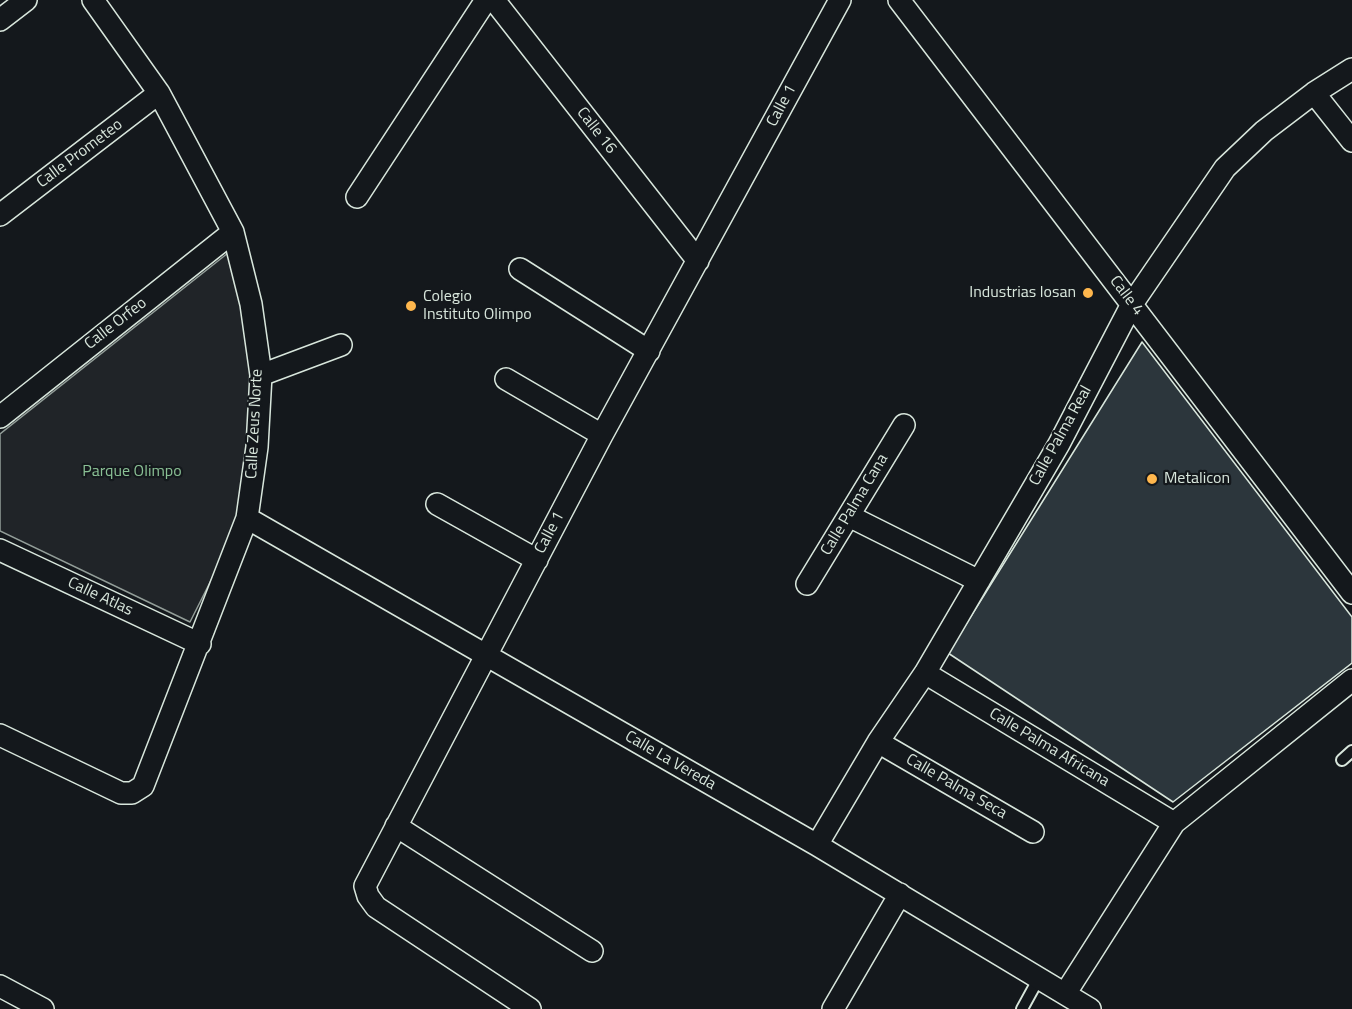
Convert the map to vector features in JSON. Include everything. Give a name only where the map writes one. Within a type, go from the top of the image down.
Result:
[{"type":"street","points":[[0,20],[26,0]]},
{"type":"street","name":"Calle Zeus Norte","points":[[0,735],[121,793],[132,793],[143,786],[247,518],[257,447],[261,375],[251,304],[233,232],[159,93],[93,0]]},
{"type":"street","points":[[357,197],[486,0]]},
{"type":"street","name":"Calle 16","points":[[494,0],[698,261]]},
{"type":"street","name":"Calle 1","points":[[530,1009],[376,907],[368,896],[366,886],[602,435],[840,0]]},
{"type":"street","name":"Calle 4","points":[[899,0],[1352,593]]},
{"type":"street","name":"Calle Palma Real","points":[[817,845],[878,742],[925,673],[1059,444],[1132,304],[1225,168],[1264,131],[1314,93],[1352,69]]},
{"type":"street","name":"Calle Prometeo","points":[[0,215],[159,93]]},
{"type":"street","points":[[1314,93],[1352,141]]},
{"type":"street","name":"Calle Orfeo","points":[[0,417],[233,232]]},
{"type":"street","points":[[520,269],[649,351]]},
{"type":"street","points":[[261,375],[341,345]]},
{"type":"street","points":[[506,379],[602,435]]},
{"type":"street","name":"Calle Palma Cana","points":[[807,584],[904,425]]},
{"type":"street","points":[[438,504],[537,560]]},
{"type":"street","points":[[849,516],[979,581]]},
{"type":"street","name":"Calle La Vereda","points":[[247,518],[817,845],[1090,1009]]},
{"type":"street","name":"Calle Atlas","points":[[0,550],[200,644]]},
{"type":"street","name":"Calle Palma Africana","points":[[925,673],[1174,823]]},
{"type":"street","points":[[1065,994],[1174,823],[1352,680]]},
{"type":"street","name":"Calle Palma Seca","points":[[878,742],[1033,832]]},
{"type":"street","points":[[396,826],[592,951]]},
{"type":"street","points":[[833,1009],[900,894]]},
{"type":"street","points":[[0,986],[43,1009]]},
{"type":"lane","points":[[1342,760],[1352,751]]},
{"type":"lane","points":[[1022,1009],[1039,978]]},
{"type":"green space","name":"Parque Olimpo","points":[[228,253],[255,362],[239,525],[190,622],[0,531],[0,434]]},
{"type":"building","name":"Metalicon","points":[[1142,342],[1352,617],[1352,663],[1173,802],[948,653]]},
{"type":"place","name":"Industrias losan","points":[[1088,293]]},
{"type":"place","name":"Colegio Instituto Olimpo","points":[[411,306]]},
{"type":"place","name":"Metalicon","points":[[1152,479]]}]
